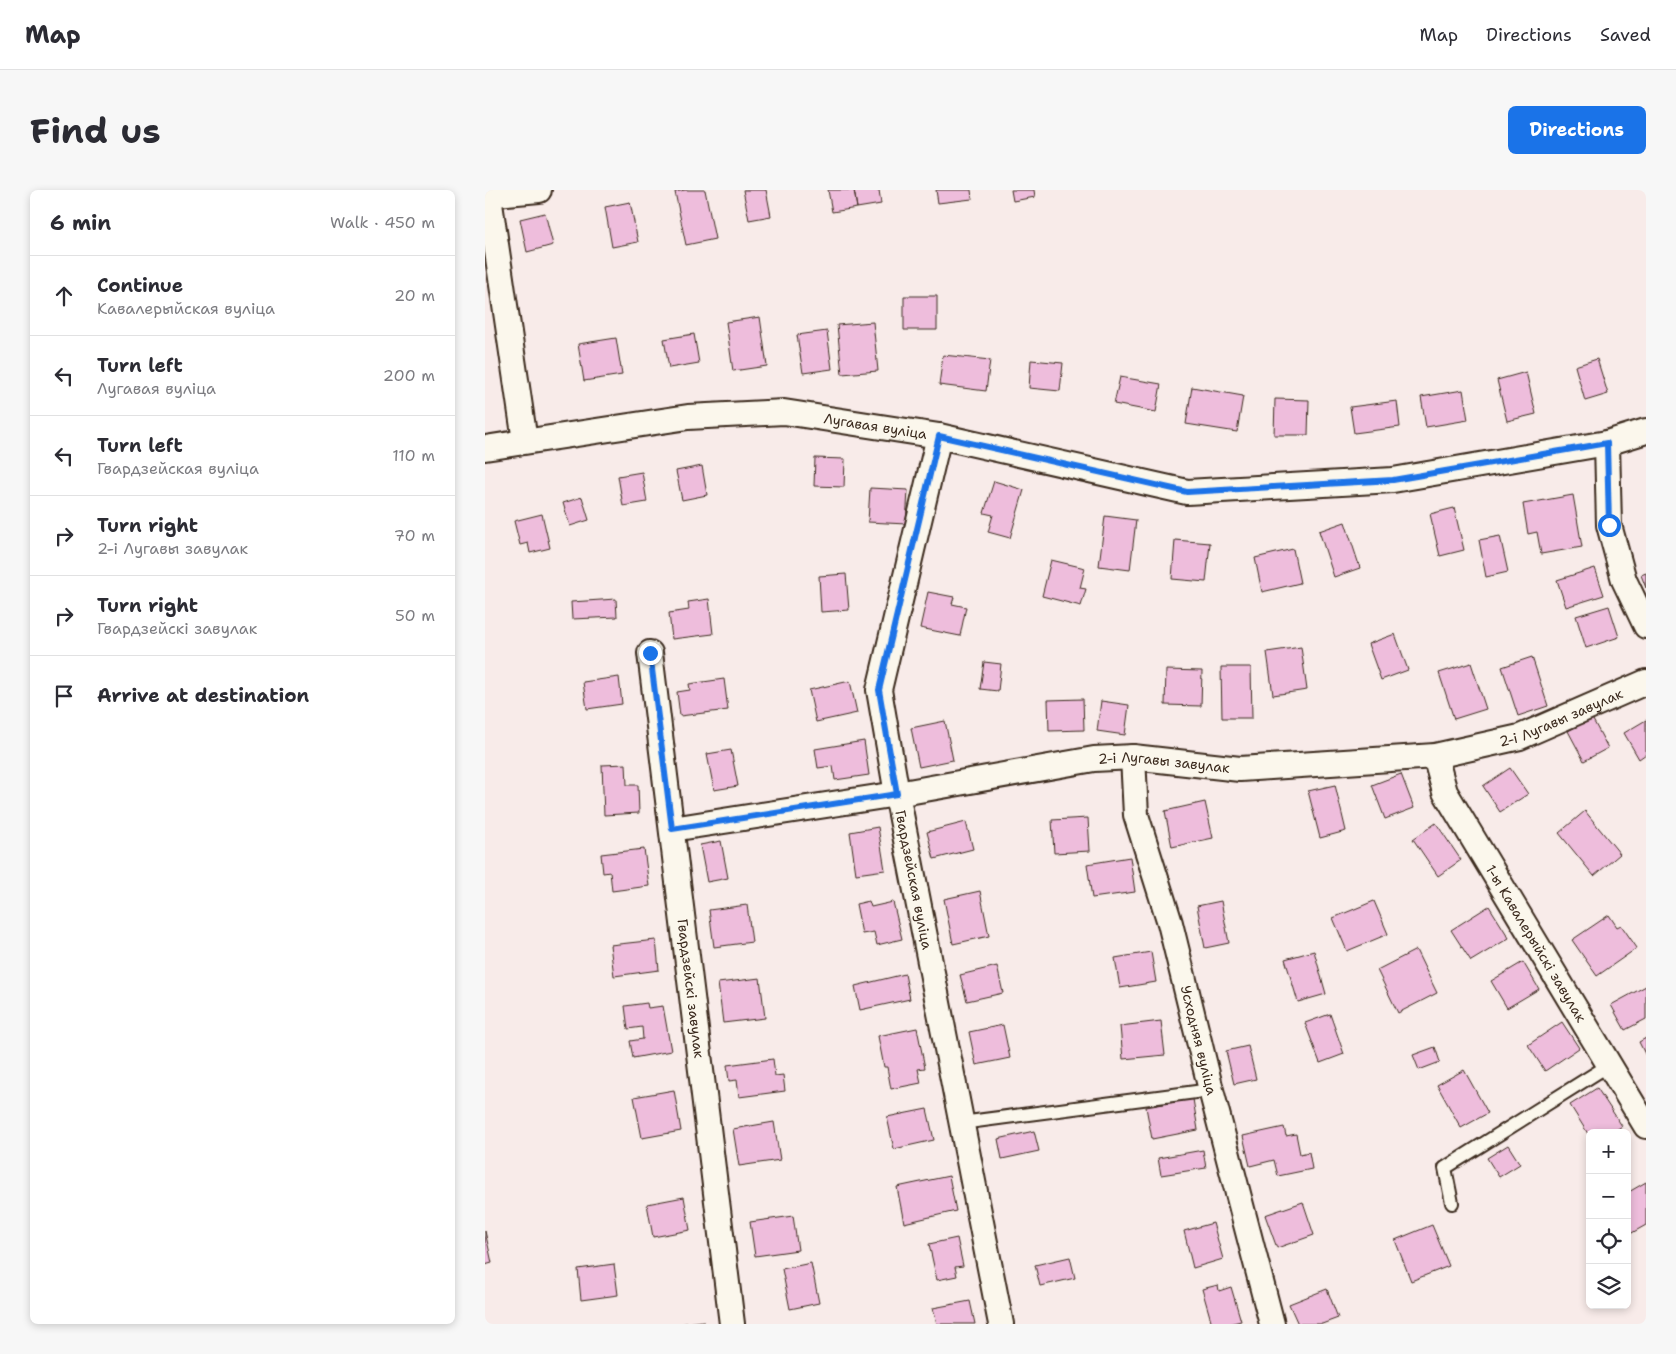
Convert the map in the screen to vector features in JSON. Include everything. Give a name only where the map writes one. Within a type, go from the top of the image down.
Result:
[{"type":"street","points":[[525,441],[487,194],[539,190]]},
{"type":"street","name":"Лугавая вуліца","points":[[485,448],[688,417],[784,412],[939,436],[1187,492],[1393,480],[1607,443],[1646,432]]},
{"type":"street","name":"Гвардзейская вуліца","points":[[939,436],[879,690],[897,794],[1001,1324]]},
{"type":"street","points":[[1607,443],[1609,525],[1623,580],[1646,626]]},
{"type":"street","name":"Гвардзейскі завулак","points":[[650,653],[732,1324]]},
{"type":"street","name":"2-і Лугавы завулак","points":[[672,829],[897,794],[1094,759],[1133,756],[1240,769],[1435,756],[1521,737],[1646,682]]},
{"type":"street","name":"Усходняя вуліца","points":[[1133,756],[1136,815],[1170,923],[1272,1324]]},
{"type":"street","name":"1-ы Кавалерыйскі завулак","points":[[1435,756],[1445,792],[1646,1126]]},
{"type":"lane","points":[[1452,1204],[1445,1168],[1609,1065]]},
{"type":"lane","points":[[961,1124],[1211,1090]]},
{"type":"building","points":[[705,190],[715,239],[686,245],[675,192]]},
{"type":"building","points":[[743,190],[766,190],[771,216],[749,220]]},
{"type":"building","points":[[828,190],[854,190],[857,208],[832,212]]},
{"type":"building","points":[[854,190],[879,190],[881,204],[857,208]]},
{"type":"building","points":[[936,190],[971,190],[972,199],[938,203]]},
{"type":"building","points":[[1011,190],[1034,190],[1035,197],[1013,201]]},
{"type":"building","points":[[630,202],[638,242],[612,247],[605,207]]},
{"type":"building","points":[[545,213],[553,245],[527,252],[520,219]]},
{"type":"building","points":[[904,296],[937,296],[937,330],[904,330]]},
{"type":"building","points":[[760,317],[767,366],[733,371],[726,322]]},
{"type":"building","points":[[873,322],[878,371],[842,374],[837,325]]},
{"type":"building","points":[[827,331],[832,369],[803,373],[797,335]]},
{"type":"building","points":[[694,334],[699,363],[669,368],[664,339]]},
{"type":"building","points":[[616,338],[622,375],[584,381],[578,344]]},
{"type":"building","points":[[943,355],[990,360],[986,391],[939,385]]},
{"type":"building","points":[[1597,359],[1608,394],[1585,401],[1575,366]]},
{"type":"building","points":[[1031,360],[1063,363],[1060,391],[1029,388]]},
{"type":"building","points":[[1526,372],[1536,414],[1507,421],[1497,380]]},
{"type":"building","points":[[1120,377],[1161,384],[1156,412],[1114,404]]},
{"type":"building","points":[[1192,387],[1243,396],[1237,432],[1186,424]]},
{"type":"building","points":[[1463,390],[1468,420],[1426,427],[1421,397]]},
{"type":"building","points":[[1275,399],[1309,400],[1308,435],[1274,435]]},
{"type":"building","points":[[1397,401],[1400,427],[1354,433],[1350,407]]},
{"type":"building","points":[[815,458],[845,459],[844,487],[814,486]]},
{"type":"building","points":[[702,466],[707,495],[682,500],[676,471]]},
{"type":"building","points":[[642,472],[647,502],[623,506],[618,476]]},
{"type":"building","points":[[994,481],[1024,490],[1010,538],[988,532],[993,515],[984,513]]},
{"type":"building","points":[[870,488],[908,490],[906,524],[868,522]]},
{"type":"building","points":[[1573,495],[1582,547],[1541,554],[1537,532],[1528,534],[1523,504]]},
{"type":"building","points":[[582,497],[589,520],[570,526],[563,503]]},
{"type":"building","points":[[1454,508],[1464,550],[1440,556],[1430,514]]},
{"type":"building","points":[[542,514],[550,548],[530,553],[528,543],[520,545],[514,521]]},
{"type":"building","points":[[1105,516],[1136,520],[1130,570],[1099,566]]},
{"type":"building","points":[[1345,522],[1360,568],[1334,577],[1319,531]]},
{"type":"building","points":[[1500,536],[1508,572],[1486,577],[1479,540]]},
{"type":"building","points":[[1175,540],[1210,543],[1206,582],[1172,579]]},
{"type":"building","points":[[1293,549],[1300,583],[1262,592],[1255,558]]},
{"type":"building","points":[[1051,560],[1085,568],[1080,588],[1086,589],[1081,606],[1042,596]]},
{"type":"building","points":[[1595,568],[1604,595],[1566,607],[1557,580]]},
{"type":"building","points":[[1646,573],[1646,588],[1641,575]]},
{"type":"building","points":[[846,574],[849,610],[821,612],[819,576]]},
{"type":"building","points":[[928,592],[954,597],[952,604],[966,607],[960,636],[920,628]]},
{"type":"building","points":[[616,599],[617,617],[572,619],[571,602]]},
{"type":"building","points":[[709,599],[713,634],[672,639],[669,613],[689,610],[688,602]]},
{"type":"building","points":[[1609,606],[1619,637],[1586,648],[1576,616]]},
{"type":"building","points":[[1395,634],[1408,670],[1381,680],[1368,644]]},
{"type":"building","points":[[1301,647],[1307,690],[1273,695],[1267,652]]},
{"type":"building","points":[[1532,657],[1548,706],[1518,716],[1502,667]]},
{"type":"building","points":[[984,662],[1001,664],[998,691],[980,689]]},
{"type":"building","points":[[1471,663],[1486,709],[1454,719],[1439,673]]},
{"type":"building","points":[[1221,667],[1251,667],[1252,718],[1222,718]]},
{"type":"building","points":[[1166,670],[1202,671],[1201,706],[1165,705]]},
{"type":"building","points":[[619,677],[622,704],[587,709],[583,682]]},
{"type":"building","points":[[724,679],[728,710],[680,716],[677,692],[690,690],[689,684]]},
{"type":"building","points":[[850,681],[857,713],[816,722],[809,690]]},
{"type":"building","points":[[1083,699],[1084,730],[1049,731],[1048,700]]},
{"type":"building","points":[[1101,701],[1129,705],[1125,735],[1097,731]]},
{"type":"building","points":[[1592,718],[1608,748],[1584,761],[1568,731]]},
{"type":"building","points":[[1646,720],[1646,754],[1639,759],[1624,733]]},
{"type":"building","points":[[945,721],[953,760],[919,767],[911,728]]},
{"type":"building","points":[[864,741],[869,775],[835,780],[833,766],[818,768],[815,749]]},
{"type":"building","points":[[731,750],[738,786],[714,790],[707,754]]},
{"type":"building","points":[[626,764],[627,785],[638,785],[639,813],[604,815],[602,765]]},
{"type":"building","points":[[1510,768],[1528,794],[1500,812],[1483,786]]},
{"type":"building","points":[[1401,774],[1414,808],[1385,819],[1372,785]]},
{"type":"building","points":[[1335,785],[1346,831],[1320,838],[1308,791]]},
{"type":"building","points":[[1205,802],[1213,838],[1172,847],[1165,811]]},
{"type":"building","points":[[1585,811],[1620,854],[1594,876],[1559,833]]},
{"type":"building","points":[[1088,818],[1090,851],[1054,853],[1052,820]]},
{"type":"building","points":[[966,822],[973,849],[934,859],[927,832]]},
{"type":"building","points":[[1436,823],[1461,860],[1438,876],[1413,839]]},
{"type":"building","points":[[878,827],[885,870],[856,874],[850,832]]},
{"type":"building","points":[[721,841],[728,878],[707,882],[700,845]]},
{"type":"building","points":[[644,849],[649,886],[612,891],[610,872],[603,873],[601,854]]},
{"type":"building","points":[[1130,857],[1135,892],[1092,898],[1087,864]]},
{"type":"building","points":[[980,891],[989,936],[953,944],[944,899]]},
{"type":"building","points":[[869,901],[871,907],[893,902],[902,939],[877,945],[874,932],[862,934],[856,904]]},
{"type":"building","points":[[1221,901],[1229,943],[1205,948],[1197,906]]},
{"type":"building","points":[[1374,901],[1388,934],[1347,951],[1333,918]]},
{"type":"building","points":[[747,905],[752,942],[714,947],[709,910]]},
{"type":"building","points":[[1489,906],[1509,938],[1471,961],[1451,930]]},
{"type":"building","points":[[1609,915],[1617,927],[1621,925],[1637,948],[1597,976],[1572,940]]},
{"type":"building","points":[[656,940],[659,970],[614,976],[610,945]]},
{"type":"building","points":[[1416,950],[1437,993],[1398,1013],[1377,970]]},
{"type":"building","points":[[1314,951],[1326,994],[1298,1002],[1285,959]]},
{"type":"building","points":[[1151,952],[1156,982],[1120,988],[1115,958]]},
{"type":"building","points":[[1523,962],[1539,989],[1507,1008],[1491,981]]},
{"type":"building","points":[[997,966],[1003,993],[967,1001],[960,975]]},
{"type":"building","points":[[905,974],[910,999],[860,1010],[855,986]]},
{"type":"building","points":[[760,978],[765,1018],[723,1023],[718,983]]},
{"type":"building","points":[[1646,986],[1646,1019],[1625,1030],[1611,1005]]},
{"type":"building","points":[[647,1003],[648,1008],[663,1006],[671,1051],[633,1058],[630,1041],[643,1039],[642,1027],[628,1029],[625,1006]]},
{"type":"building","points":[[1330,1014],[1344,1054],[1320,1063],[1305,1023]]},
{"type":"building","points":[[1161,1021],[1165,1055],[1123,1059],[1120,1026]]},
{"type":"building","points":[[1562,1022],[1579,1048],[1545,1071],[1528,1045]]},
{"type":"building","points":[[1003,1025],[1010,1058],[976,1065],[969,1032]]},
{"type":"building","points":[[917,1028],[925,1068],[918,1069],[921,1083],[891,1089],[887,1067],[884,1067],[878,1036]]},
{"type":"building","points":[[1646,1038],[1646,1056],[1639,1042]]},
{"type":"building","points":[[1248,1046],[1256,1079],[1234,1084],[1226,1051]]},
{"type":"building","points":[[1435,1047],[1440,1062],[1419,1070],[1413,1055]]},
{"type":"building","points":[[773,1059],[775,1076],[783,1075],[785,1091],[739,1097],[737,1080],[729,1081],[727,1065]]},
{"type":"building","points":[[1464,1070],[1488,1113],[1461,1128],[1437,1085]]},
{"type":"building","points":[[1597,1088],[1622,1126],[1618,1129],[1586,1129],[1586,1131],[1570,1105]]},
{"type":"building","points":[[674,1090],[681,1131],[642,1138],[634,1097]]},
{"type":"building","points":[[1193,1099],[1198,1130],[1152,1139],[1146,1107]]},
{"type":"building","points":[[927,1109],[934,1140],[894,1149],[887,1117]]},
{"type":"building","points":[[774,1122],[780,1160],[739,1166],[733,1129]]},
{"type":"building","points":[[1284,1127],[1286,1136],[1296,1134],[1300,1154],[1309,1152],[1312,1169],[1278,1176],[1274,1160],[1250,1166],[1243,1136]]},
{"type":"building","points":[[1034,1131],[1039,1151],[1002,1159],[998,1139]]},
{"type":"building","points":[[1508,1145],[1520,1164],[1499,1177],[1487,1158]]},
{"type":"building","points":[[1203,1150],[1206,1168],[1161,1175],[1158,1158]]},
{"type":"building","points":[[949,1176],[956,1211],[904,1223],[897,1187]]},
{"type":"building","points":[[1646,1182],[1646,1225],[1631,1233],[1631,1219],[1631,1191]]},
{"type":"building","points":[[684,1197],[690,1230],[653,1237],[647,1204]]},
{"type":"building","points":[[1303,1202],[1314,1235],[1277,1248],[1265,1215]]},
{"type":"building","points":[[793,1216],[798,1250],[755,1256],[750,1222]]},
{"type":"building","points":[[1213,1223],[1223,1259],[1193,1268],[1184,1231]]},
{"type":"building","points":[[1432,1225],[1449,1266],[1411,1281],[1395,1240]]},
{"type":"building","points":[[485,1231],[492,1263],[485,1265]]},
{"type":"building","points":[[957,1238],[963,1266],[955,1267],[957,1276],[937,1280],[929,1244]]},
{"type":"building","points":[[1070,1257],[1075,1278],[1040,1286],[1035,1265]]},
{"type":"building","points":[[811,1263],[819,1303],[790,1309],[782,1269]]},
{"type":"building","points":[[614,1264],[618,1295],[581,1300],[578,1269]]},
{"type":"building","points":[[1218,1285],[1219,1291],[1231,1287],[1241,1321],[1229,1324],[1212,1324],[1202,1289]]},
{"type":"building","points":[[1327,1289],[1338,1318],[1322,1324],[1298,1324],[1289,1304]]},
{"type":"building","points":[[970,1301],[975,1324],[937,1324],[933,1308]]},
{"type":"building","points":[[703,1321],[703,1324],[679,1324]]},
{"type":"route","points":[[650,653],[672,829],[897,794],[879,690],[939,436],[1187,492],[1393,480],[1607,443],[1609,525]]}]
